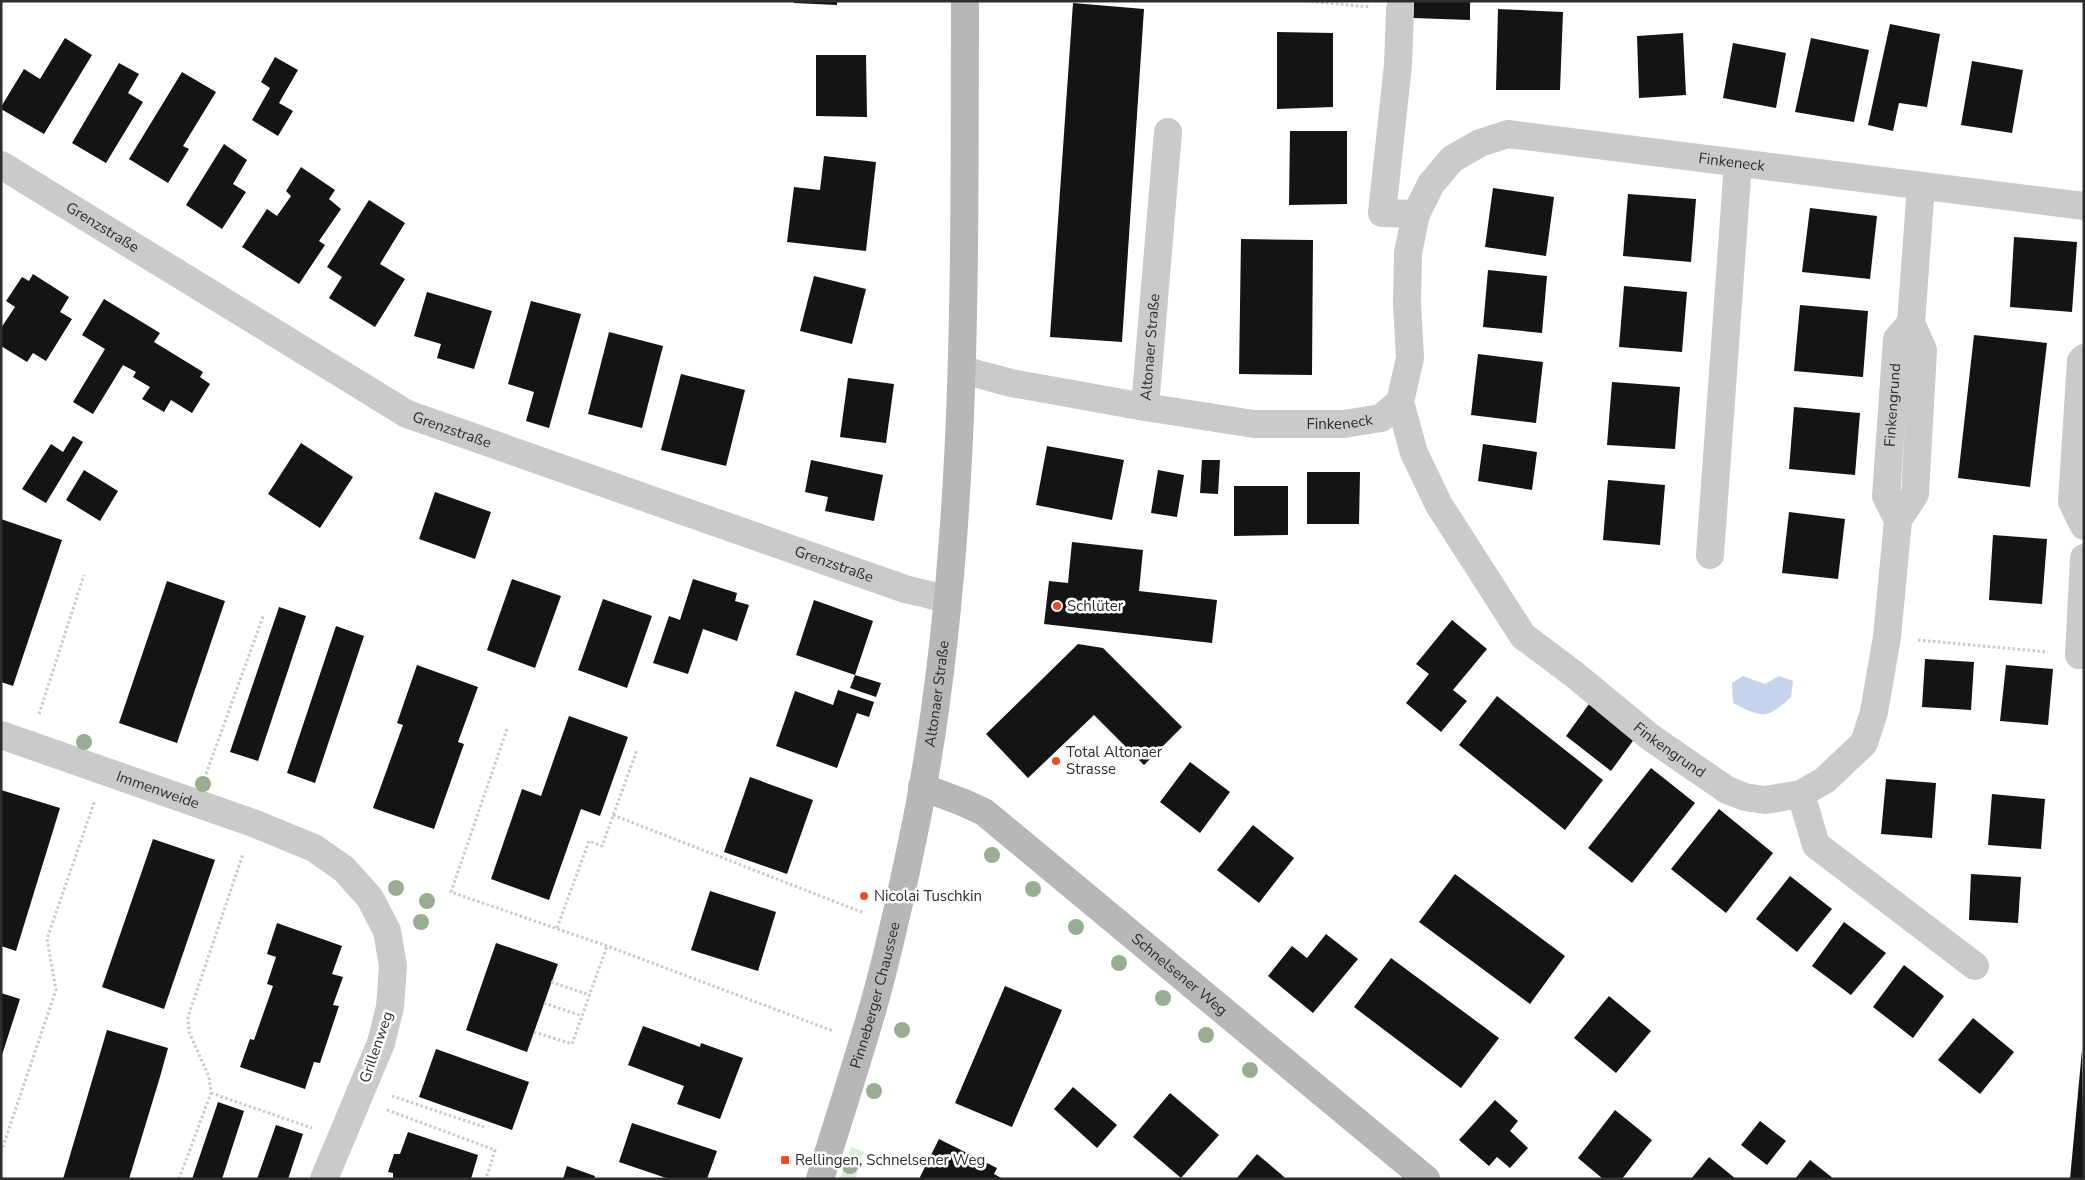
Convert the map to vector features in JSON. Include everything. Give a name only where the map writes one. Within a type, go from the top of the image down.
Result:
[{"type":"main road","name":"Altonaer Straße","points":[[920,798],[938,679],[947,599],[963,370],[965,1]]},
{"type":"main road","name":"Pinneberger Chaussee","points":[[820,1179],[870,1016],[902,889],[920,798]]},
{"type":"main road","name":"Schnelsener Weg","points":[[920,798],[962,802],[984,812],[1426,1179]]},
{"type":"street","points":[[1400,9],[1398,65],[1382,213],[1416,214]]},
{"type":"street","name":"Altonaer Straße","points":[[963,370],[1011,383],[1145,407],[1168,132]]},
{"type":"street","name":"Finkeneck","points":[[1145,407],[1254,424],[1344,424],[1381,418],[1400,402],[1410,358],[1406,303],[1408,253],[1416,214],[1431,184],[1452,159],[1480,142],[1508,134],[2084,206]]},
{"type":"street","points":[[1710,555],[1738,163]]},
{"type":"street","name":"Grenzstraße","points":[[1,165],[407,414],[905,589],[947,599]]},
{"type":"street","name":"Finkengrund","points":[[1400,402],[1414,453],[1439,505],[1523,636],[1575,675],[1650,737],[1727,790],[1744,797],[1765,800],[1800,794],[1825,780],[1864,742],[1874,712],[1887,638],[1898,520],[1886,496],[1897,339],[1911,323],[1921,186]]},
{"type":"street","points":[[2084,358],[2081,361],[2072,502],[2084,526]]},
{"type":"street","points":[[2079,655],[2084,558]]},
{"type":"street","name":"Immenweide","points":[[1,735],[253,823],[314,848]]},
{"type":"street","points":[[1800,794],[1816,845],[1976,966]]},
{"type":"street","name":"Grillenweg","points":[[314,848],[344,869],[370,898],[387,931],[393,966],[390,1007],[380,1042],[324,1179]]},
{"type":"path","points":[[1306,1],[1400,9]]},
{"type":"path","points":[[37,720],[84,575]]},
{"type":"path","points":[[205,776],[264,614]]},
{"type":"path","points":[[1887,638],[2079,655]]},
{"type":"path","points":[[507,729],[451,892],[558,928],[834,1031]]},
{"type":"path","points":[[558,928],[589,841],[602,846],[637,750]]},
{"type":"path","points":[[1,1152],[56,990],[47,938],[97,793]]},
{"type":"path","points":[[613,815],[866,914]]},
{"type":"path","points":[[179,1179],[211,1093],[209,1077],[189,1032],[188,1017],[246,845]]},
{"type":"path","points":[[534,1032],[572,1044],[607,946]]},
{"type":"path","points":[[551,982],[590,995]]},
{"type":"path","points":[[544,1003],[582,1016]]},
{"type":"path","points":[[211,1093],[260,1112],[321,1132]]},
{"type":"path","points":[[391,1096],[484,1127]]},
{"type":"path","points":[[386,1110],[496,1150],[486,1179]]},
{"type":"green space","points":[[851,1147],[864,1152],[855,1179],[840,1179]]},
{"type":"water","points":[[1743,676],[1765,684],[1779,676],[1793,681],[1791,697],[1770,713],[1758,714],[1751,712],[1733,703],[1732,683]]},
{"type":"building","points":[[794,1],[837,1],[837,5],[794,3]]},
{"type":"building","points":[[1414,1],[1470,1],[1470,20],[1413,18]]},
{"type":"building","points":[[1073,3],[1144,9],[1122,342],[1050,337]]},
{"type":"building","points":[[1498,9],[1563,12],[1560,90],[1496,90]]},
{"type":"building","points":[[1890,24],[1940,34],[1927,107],[1899,103],[1893,131],[1868,125]]},
{"type":"building","points":[[1277,32],[1333,33],[1333,107],[1277,109]]},
{"type":"building","points":[[1683,33],[1686,95],[1639,98],[1637,36]]},
{"type":"building","points":[[65,38],[92,55],[44,134],[1,109],[1,107],[24,69],[40,79]]},
{"type":"building","points":[[1811,38],[1869,50],[1854,122],[1795,112]]},
{"type":"building","points":[[1733,43],[1786,53],[1776,108],[1723,98]]},
{"type":"building","points":[[816,55],[866,55],[867,117],[816,116]]},
{"type":"building","points":[[275,57],[298,70],[279,103],[293,111],[278,136],[252,120],[270,88],[261,82]]},
{"type":"building","points":[[1972,61],[2023,70],[2012,133],[1961,125]]},
{"type":"building","points":[[119,63],[139,74],[128,93],[143,102],[106,163],[72,143]]},
{"type":"building","points":[[182,72],[216,92],[183,146],[189,149],[168,183],[129,159]]},
{"type":"building","points":[[1290,131],[1347,131],[1347,204],[1289,205]]},
{"type":"building","points":[[224,144],[247,160],[233,184],[246,192],[222,229],[186,205]]},
{"type":"building","points":[[824,156],[876,162],[866,251],[787,242],[794,187],[820,190]]},
{"type":"building","points":[[301,167],[335,190],[329,199],[341,209],[319,241],[325,245],[299,284],[242,247],[267,209],[277,216],[291,196],[286,191]]},
{"type":"building","points":[[1493,188],[1554,197],[1546,256],[1485,247]]},
{"type":"building","points":[[1628,194],[1696,199],[1691,262],[1623,256]]},
{"type":"building","points":[[369,200],[405,223],[380,264],[405,279],[375,327],[329,298],[342,277],[327,267]]},
{"type":"building","points":[[1810,208],[1877,216],[1870,279],[1802,272]]},
{"type":"building","points":[[2014,237],[2077,242],[2072,312],[2010,307]]},
{"type":"building","points":[[1241,239],[1313,240],[1312,375],[1239,374]]},
{"type":"building","points":[[1488,270],[1547,276],[1542,333],[1483,327]]},
{"type":"building","points":[[33,274],[69,297],[60,312],[72,319],[46,361],[33,353],[27,362],[1,346],[1,328],[15,307],[6,301],[22,277],[29,281]]},
{"type":"building","points":[[814,276],[866,289],[852,344],[800,331]]},
{"type":"building","points":[[1624,286],[1687,292],[1682,352],[1619,347]]},
{"type":"building","points":[[427,292],[492,311],[474,369],[437,358],[441,344],[414,336]]},
{"type":"building","points":[[104,299],[160,333],[154,342],[203,372],[200,377],[210,384],[192,413],[171,400],[164,412],[142,399],[150,387],[133,377],[136,372],[123,365],[93,414],[73,402],[105,349],[82,335]]},
{"type":"building","points":[[531,301],[581,314],[549,428],[526,421],[534,392],[508,384]]},
{"type":"building","points":[[1800,305],[1868,311],[1863,377],[1794,371]]},
{"type":"building","points":[[609,332],[663,346],[642,428],[588,414]]},
{"type":"building","points":[[1974,335],[2047,343],[2030,487],[1958,478]]},
{"type":"building","points":[[1478,354],[1543,362],[1536,423],[1471,415]]},
{"type":"building","points":[[681,374],[745,390],[726,466],[661,450]]},
{"type":"building","points":[[848,378],[894,384],[886,443],[840,437]]},
{"type":"building","points":[[1612,382],[1680,387],[1675,449],[1607,445]]},
{"type":"building","points":[[1794,407],[1860,413],[1855,475],[1789,469]]},
{"type":"building","points":[[73,436],[83,442],[46,503],[22,489],[51,444],[63,452]]},
{"type":"building","points":[[301,443],[353,477],[320,528],[268,494]]},
{"type":"building","points":[[1483,444],[1537,452],[1532,490],[1478,481]]},
{"type":"building","points":[[1047,446],[1124,460],[1112,520],[1036,505]]},
{"type":"building","points":[[811,460],[883,475],[874,521],[825,511],[828,497],[805,492]]},
{"type":"building","points":[[1202,460],[1220,460],[1218,494],[1200,493]]},
{"type":"building","points":[[84,470],[118,491],[100,521],[66,500]]},
{"type":"building","points":[[1158,470],[1184,475],[1177,517],[1151,513]]},
{"type":"building","points":[[1307,472],[1360,472],[1359,524],[1307,524]]},
{"type":"building","points":[[1608,480],[1665,485],[1660,545],[1603,540]]},
{"type":"building","points":[[1234,486],[1288,486],[1288,535],[1234,536]]},
{"type":"building","points":[[435,492],[491,512],[475,559],[419,539]]},
{"type":"building","points":[[1789,512],[1845,519],[1838,579],[1782,573]]},
{"type":"building","points":[[1,519],[62,540],[13,686],[1,682]]},
{"type":"building","points":[[1993,535],[2047,539],[2042,604],[1989,600]]},
{"type":"building","points":[[1072,542],[1143,550],[1139,591],[1217,600],[1212,643],[1044,624],[1049,581],[1068,583]]},
{"type":"building","points":[[512,579],[561,596],[535,668],[487,650]]},
{"type":"building","points":[[693,579],[737,593],[735,601],[749,605],[737,641],[703,629],[688,674],[653,663],[669,616],[680,620]]},
{"type":"building","points":[[167,581],[225,601],[177,743],[119,723]]},
{"type":"building","points":[[603,599],[652,616],[627,688],[578,670]]},
{"type":"building","points":[[814,600],[873,621],[855,675],[796,655]]},
{"type":"building","points":[[279,607],[306,616],[258,761],[230,752]]},
{"type":"building","points":[[1452,620],[1487,649],[1453,690],[1467,701],[1441,732],[1406,703],[1429,674],[1416,664]]},
{"type":"building","points":[[336,626],[364,636],[315,783],[287,773]]},
{"type":"building","points":[[1078,644],[1103,648],[1182,727],[1144,765],[1094,715],[1028,778],[986,734]]},
{"type":"building","points":[[1925,659],[1974,662],[1971,710],[1922,707]]},
{"type":"building","points":[[417,665],[478,687],[458,742],[464,744],[434,829],[373,808],[403,725],[397,723]]},
{"type":"building","points":[[2006,665],[2053,669],[2048,725],[2000,721]]},
{"type":"building","points":[[855,675],[881,683],[876,697],[850,688]]},
{"type":"building","points":[[838,690],[874,702],[869,717],[857,713],[837,768],[776,746],[795,691],[833,705]]},
{"type":"building","points":[[1497,696],[1603,780],[1565,830],[1459,745]]},
{"type":"building","points":[[1589,704],[1635,738],[1611,771],[1566,736]]},
{"type":"building","points":[[569,716],[628,737],[600,816],[581,809],[549,900],[491,879],[522,789],[541,796]]},
{"type":"building","points":[[1190,762],[1230,792],[1200,833],[1160,802]]},
{"type":"building","points":[[1651,768],[1695,803],[1632,883],[1588,848]]},
{"type":"building","points":[[750,777],[813,800],[787,874],[724,852]]},
{"type":"building","points":[[1886,779],[1936,783],[1932,838],[1881,834]]},
{"type":"building","points":[[1,790],[60,808],[16,951],[1,946]]},
{"type":"building","points":[[1992,794],[2045,799],[2041,849],[1988,845]]},
{"type":"building","points":[[1719,809],[1773,853],[1726,913],[1671,869]]},
{"type":"building","points":[[1253,825],[1294,858],[1259,903],[1217,870]]},
{"type":"building","points":[[153,839],[215,860],[164,1009],[102,987]]},
{"type":"building","points":[[1455,874],[1565,956],[1530,1004],[1419,922]]},
{"type":"building","points":[[1971,874],[2021,877],[2018,923],[1969,920]]},
{"type":"building","points":[[1790,876],[1832,909],[1797,952],[1756,919]]},
{"type":"building","points":[[710,891],[776,912],[758,971],[691,950]]},
{"type":"building","points":[[1844,922],[1886,953],[1851,995],[1812,966]]},
{"type":"building","points":[[277,923],[342,946],[332,974],[343,977],[333,1005],[339,1006],[320,1063],[314,1062],[305,1089],[240,1067],[250,1039],[254,1040],[273,986],[267,984],[276,957],[267,954]]},
{"type":"building","points":[[1326,934],[1358,959],[1313,1013],[1268,976],[1292,946],[1307,958]]},
{"type":"building","points":[[496,943],[558,964],[527,1052],[466,1030]]},
{"type":"building","points":[[1391,958],[1499,1038],[1461,1088],[1354,1007]]},
{"type":"building","points":[[1904,965],[1944,996],[1913,1038],[1873,1007]]},
{"type":"building","points":[[1005,986],[1062,1010],[1012,1127],[955,1103]]},
{"type":"building","points":[[1,993],[20,999],[2,1055],[1,1055]]},
{"type":"building","points":[[1609,996],[1651,1031],[1616,1073],[1574,1038]]},
{"type":"building","points":[[1973,1018],[2014,1052],[1980,1094],[1938,1060]]},
{"type":"building","points":[[643,1026],[700,1047],[701,1043],[743,1058],[720,1119],[677,1104],[684,1086],[628,1065]]},
{"type":"building","points":[[107,1030],[168,1048],[160,1077],[129,1179],[63,1179]]},
{"type":"building","points":[[436,1049],[529,1082],[512,1130],[419,1097]]},
{"type":"building","points":[[2082,1050],[2084,1179],[2070,1179]]},
{"type":"building","points":[[1073,1087],[1117,1125],[1097,1148],[1054,1109]]},
{"type":"building","points":[[1170,1093],[1219,1135],[1181,1178],[1133,1137]]},
{"type":"building","points":[[1495,1100],[1518,1121],[1510,1131],[1528,1148],[1510,1168],[1497,1157],[1489,1166],[1459,1140]]},
{"type":"building","points":[[218,1102],[244,1111],[222,1179],[192,1179]]},
{"type":"building","points":[[1615,1110],[1652,1140],[1622,1179],[1603,1179],[1578,1158]]},
{"type":"building","points":[[1760,1121],[1786,1141],[1767,1165],[1741,1145]]},
{"type":"building","points":[[632,1123],[717,1151],[707,1179],[669,1179],[619,1162]]},
{"type":"building","points":[[276,1125],[303,1134],[288,1179],[257,1179]]},
{"type":"building","points":[[408,1132],[478,1155],[471,1179],[393,1179],[393,1173],[388,1172],[394,1154],[400,1154]]},
{"type":"building","points":[[939,1139],[997,1168],[994,1174],[1003,1179],[919,1179]]},
{"type":"building","points":[[1257,1154],[1282,1175],[1286,1179],[1236,1179]]},
{"type":"building","points":[[1709,1157],[1736,1179],[1691,1179]]},
{"type":"building","points":[[1810,1160],[1834,1179],[1795,1179]]},
{"type":"building","points":[[567,1166],[595,1176],[594,1179],[563,1179]]},
{"type":"place","name":"Schlüter","points":[[1057,606]]},
{"type":"place","name":"Total Altonaer Strasse","points":[[1056,761]]},
{"type":"place","name":"Nicolai Tuschkin","points":[[864,896]]},
{"type":"place","name":"Rellingen, Schnelsener Weg","points":[[785,1160]]}]
